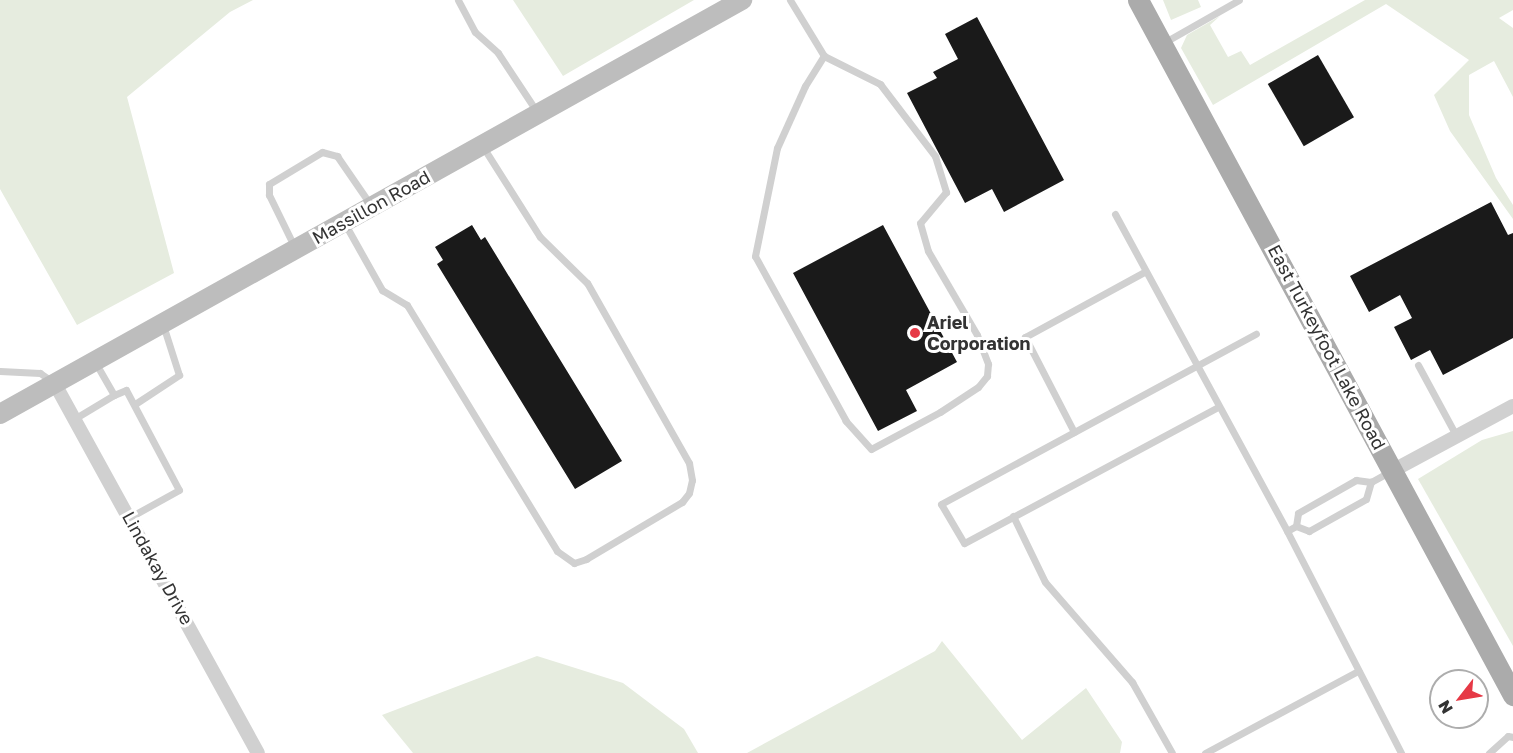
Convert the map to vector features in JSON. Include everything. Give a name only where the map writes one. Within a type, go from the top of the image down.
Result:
[{"type":"main road","name":"Massillon Road","points":[[0,414],[742,0]]},
{"type":"main road","name":"East Turkeyfoot Lake Road","points":[[1138,0],[1394,470],[1513,695]]},
{"type":"street","name":"Lindakay Drive","points":[[55,384],[258,753]]},
{"type":"street","points":[[1394,470],[1513,406]]},
{"type":"lane","points":[[458,0],[476,32],[498,53],[538,114]]},
{"type":"lane","points":[[790,0],[824,56],[880,84],[935,156],[946,192],[920,223],[928,250],[977,335],[988,363],[987,376],[978,387],[940,412],[871,448],[846,421],[755,256],[777,148],[805,86],[824,56]]},
{"type":"lane","points":[[1163,44],[1239,0]]},
{"type":"lane","points":[[343,222],[382,290],[407,304],[556,551],[574,563],[586,560],[682,502],[689,493],[692,480],[689,463],[587,283],[540,237],[482,145]]},
{"type":"lane","points":[[296,249],[269,195],[269,184],[322,152],[338,156],[371,207]]},
{"type":"lane","points":[[1115,214],[1144,272],[1287,531],[1401,753]]},
{"type":"lane","points":[[1074,432],[1024,337],[1144,272]]},
{"type":"lane","points":[[135,404],[179,375],[163,323]]},
{"type":"lane","points":[[1218,407],[964,543],[941,504],[1256,334]]},
{"type":"lane","points":[[95,361],[114,395]]},
{"type":"lane","points":[[1418,365],[1457,437]]},
{"type":"lane","points":[[0,371],[40,373],[55,384]]},
{"type":"lane","points":[[74,419],[126,390],[135,404],[179,490],[130,517]]},
{"type":"lane","points":[[1296,526],[1298,513],[1356,480],[1371,482],[1394,470]]},
{"type":"lane","points":[[1296,526],[1309,531],[1366,499],[1371,482]]},
{"type":"lane","points":[[1013,516],[1045,582],[1132,682],[1172,753]]},
{"type":"lane","points":[[1287,531],[1296,526]]},
{"type":"lane","points":[[1205,753],[1358,671]]},
{"type":"lane","points":[[1490,753],[1508,736],[1513,737]]},
{"type":"shaded area","points":[[0,0],[253,0],[230,12],[127,97],[174,273],[77,325],[0,189]]},
{"type":"shaded area","points":[[513,0],[694,0],[563,76]]},
{"type":"shaded area","points":[[1163,0],[1198,0],[1201,7],[1171,20]]},
{"type":"shaded area","points":[[1365,0],[1513,0],[1513,10],[1499,18],[1513,28],[1513,97],[1494,61],[1469,75],[1469,115],[1496,178],[1513,205],[1513,219],[1450,131],[1434,95],[1469,60],[1386,4],[1213,105],[1181,48],[1187,35],[1220,16],[1210,25],[1228,57],[1241,51],[1250,65]]},
{"type":"shaded area","points":[[1513,431],[1513,646],[1418,479],[1482,440]]},
{"type":"shaded area","points":[[942,641],[1022,740],[1086,688],[1122,742],[1120,753],[747,753],[935,651]]},
{"type":"shaded area","points":[[537,656],[623,683],[684,729],[698,753],[413,753],[382,715]]},
{"type":"building","points":[[977,17],[1064,180],[1004,212],[992,189],[965,203],[907,93],[937,78],[933,72],[958,59],[945,34]]},
{"type":"building","points":[[1318,55],[1354,117],[1304,146],[1268,84]]},
{"type":"building","points":[[1491,202],[1508,235],[1513,233],[1513,338],[1443,375],[1430,350],[1411,360],[1394,327],[1412,318],[1400,295],[1369,312],[1350,276]]},
{"type":"building","points":[[472,225],[481,240],[485,237],[622,461],[575,489],[437,264],[443,260],[435,247]]},
{"type":"building","name":"Ariel Corporation","points":[[883,225],[957,362],[906,390],[917,411],[878,431],[793,273]]},
{"type":"place","name":"Ariel Corporation","points":[[915,333]]}]
